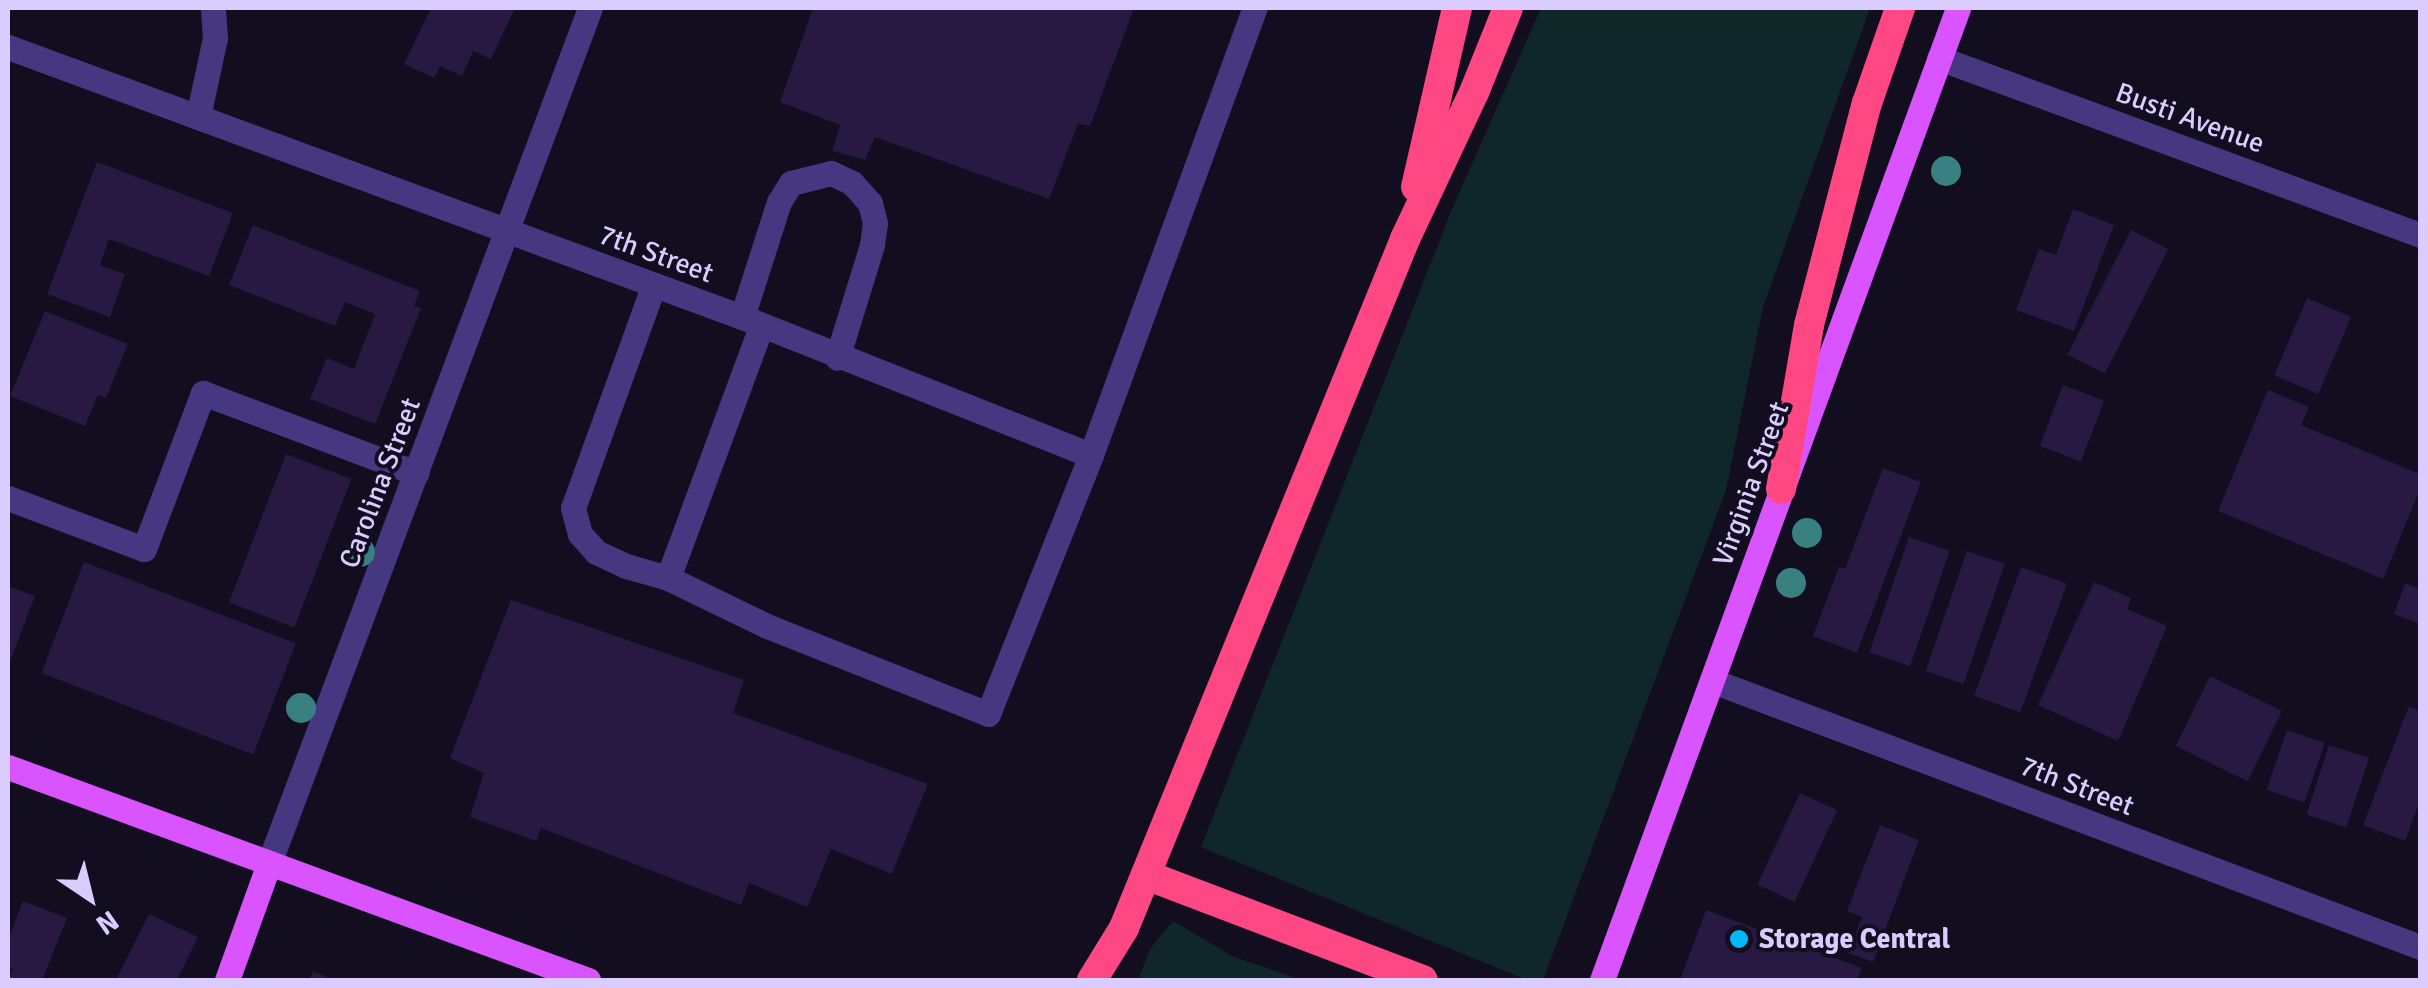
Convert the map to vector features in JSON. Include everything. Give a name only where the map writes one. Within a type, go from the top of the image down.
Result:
[{"type":"highway","points":[[1404,239],[1457,8]]},
{"type":"highway","points":[[1092,980],[1124,928],[1404,239],[1475,90],[1508,8]]},
{"type":"highway","points":[[1781,489],[1809,325],[1830,239],[1866,103],[1900,8]]},
{"type":"highway","points":[[1146,876],[1423,980]]},
{"type":"highway","points":[[1120,980],[1124,928]]},
{"type":"main road","name":"Virginia Street","points":[[1602,980],[1958,8]]},
{"type":"main road","points":[[8,767],[268,866],[588,980]]},
{"type":"main road","name":"Carolina Street","points":[[226,980],[268,866]]},
{"type":"street","points":[[198,117],[216,38],[213,8]]},
{"type":"street","name":"Carolina Street","points":[[268,866],[590,8]]},
{"type":"street","points":[[654,287],[573,508],[580,534],[596,552],[668,578],[767,626],[988,714],[1091,455],[1255,8]]},
{"type":"street","name":"7th Street","points":[[8,47],[751,322],[1091,455]]},
{"type":"street","name":"Busti Avenue","points":[[1939,58],[2420,235]]},
{"type":"street","points":[[668,578],[751,322],[779,202],[791,183],[831,173],[852,183],[870,203],[874,223],[872,245],[837,358]]},
{"type":"street","points":[[8,498],[144,549],[203,393],[416,473]]},
{"type":"street","name":"7th Street","points":[[1712,681],[2420,947]]},
{"type":"green space","points":[[1541,8],[1870,8],[1763,307],[1726,490],[1543,980],[1527,980],[1201,847],[1452,209]]},
{"type":"green space","points":[[1173,921],[1234,957],[1302,980],[1138,980],[1150,949]]},
{"type":"building","points":[[431,8],[515,8],[491,59],[473,51],[462,76],[440,66],[434,78],[404,64]]},
{"type":"building","points":[[813,8],[1134,8],[1090,126],[1078,124],[1049,199],[875,137],[865,160],[832,151],[840,125],[780,102]]},
{"type":"building","points":[[97,162],[233,213],[209,276],[109,239],[100,265],[125,274],[110,317],[47,294]]},
{"type":"building","points":[[2073,209],[2114,225],[2074,331],[2016,310],[2039,249],[2056,255]]},
{"type":"building","points":[[253,225],[420,291],[414,306],[421,308],[375,424],[310,399],[327,358],[354,369],[375,314],[345,302],[335,326],[229,285]]},
{"type":"building","points":[[2131,230],[2168,249],[2105,374],[2067,355]]},
{"type":"building","points":[[2307,298],[2351,317],[2318,394],[2274,375]]},
{"type":"building","points":[[45,311],[128,344],[106,398],[98,395],[85,426],[10,396]]},
{"type":"building","points":[[2063,385],[2104,401],[2081,461],[2040,446]]},
{"type":"building","points":[[2268,390],[2309,407],[2301,425],[2420,474],[2420,489],[2383,579],[2218,511]]},
{"type":"building","points":[[286,454],[351,479],[294,628],[229,602]]},
{"type":"building","points":[[1883,468],[1921,482],[1857,653],[1813,636],[1839,567],[1845,569]]},
{"type":"building","points":[[1909,537],[1950,551],[1910,666],[1869,652]]},
{"type":"building","points":[[1967,551],[2005,564],[1963,684],[1926,671]]},
{"type":"building","points":[[84,562],[296,643],[253,754],[41,673]]},
{"type":"building","points":[[2021,567],[2067,584],[2020,712],[1974,696]]},
{"type":"building","points":[[2094,582],[2131,598],[2127,609],[2167,626],[2118,741],[2038,705]]},
{"type":"building","points":[[2405,583],[2420,589],[2420,624],[2394,614]]},
{"type":"building","points":[[8,586],[35,596],[10,661],[8,660]]},
{"type":"building","points":[[511,600],[744,680],[733,713],[928,784],[892,874],[831,849],[807,907],[749,883],[741,905],[541,828],[536,841],[470,817],[484,773],[450,758]]},
{"type":"building","points":[[2210,676],[2282,711],[2248,781],[2176,746]]},
{"type":"building","points":[[2409,706],[2420,711],[2420,801],[2405,841],[2363,825]]},
{"type":"building","points":[[2287,730],[2325,743],[2304,803],[2266,790]]},
{"type":"building","points":[[2329,745],[2369,758],[2346,827],[2306,814]]},
{"type":"building","points":[[1800,793],[1837,810],[1794,902],[1757,885]]},
{"type":"building","points":[[1880,825],[1919,840],[1873,962],[1848,953],[1862,917],[1847,911]]},
{"type":"building","points":[[23,901],[67,918],[42,980],[8,980],[13,968],[8,966],[8,940]]},
{"type":"building","name":"Storage Central","points":[[1706,910],[1862,968],[1857,980],[1680,980]]},
{"type":"building","points":[[149,914],[198,937],[177,980],[116,980]]},
{"type":"building","points":[[313,971],[334,980],[309,980]]},
{"type":"place","name":"Storage Central","points":[[1739,939]]}]
